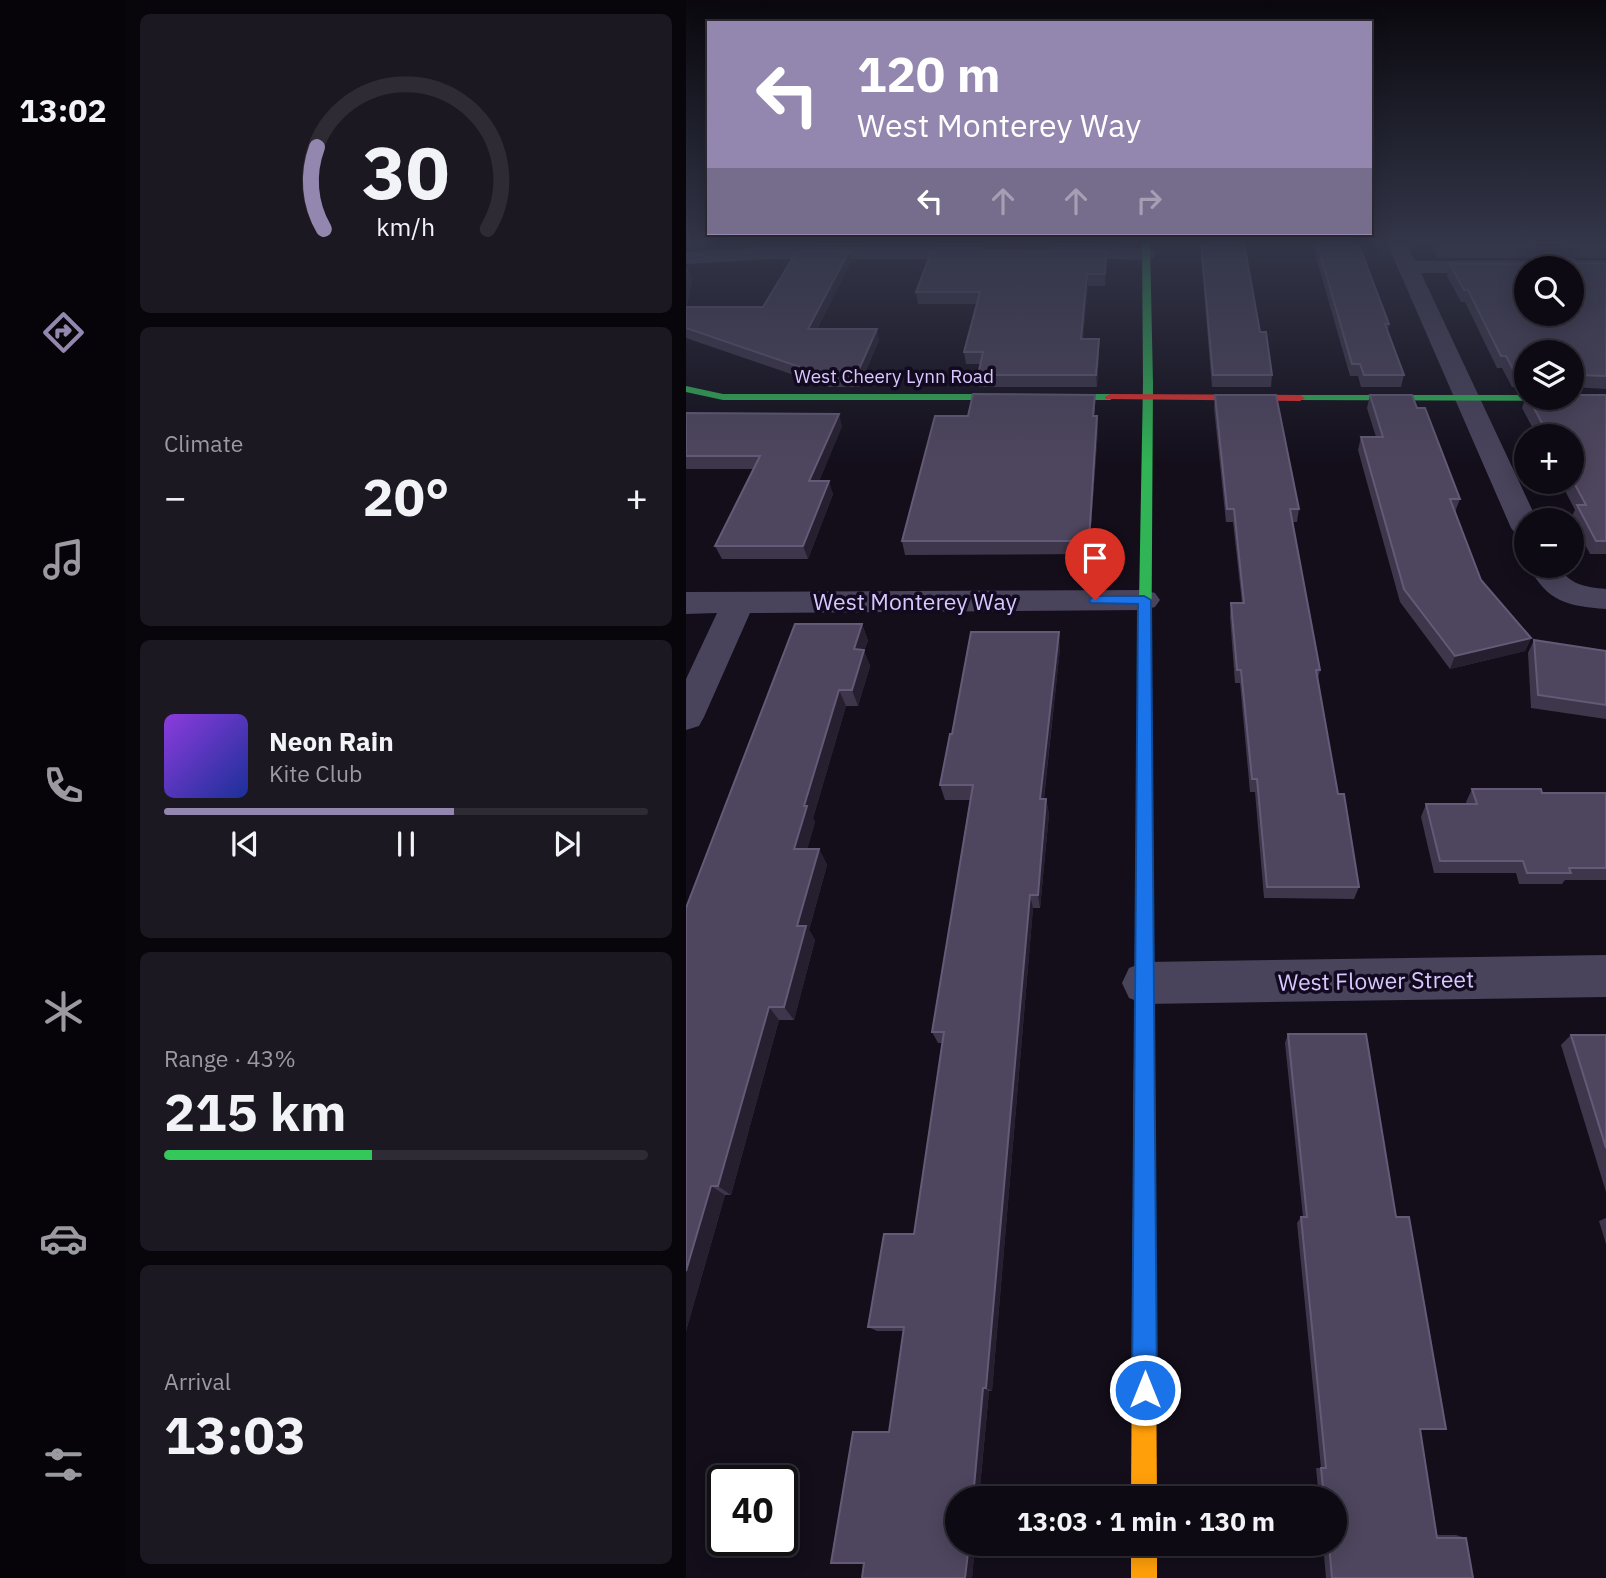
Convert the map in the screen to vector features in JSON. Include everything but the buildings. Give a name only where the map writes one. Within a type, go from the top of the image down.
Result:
[{"type":"street","points":[[1144,1486],[1144,600],[1147,317]]},
{"type":"street","points":[[1430,317],[1517,508]]},
{"type":"street","name":"West Cheery Lynn Road","points":[[686,389],[723,397],[1606,398]]},
{"type":"street","points":[[1551,578],[1570,596],[1606,599]]},
{"type":"street","name":"West Monterey Way","points":[[686,603],[1144,600]]},
{"type":"street","points":[[686,717],[738,603]]},
{"type":"street","name":"West Flower Street","points":[[1145,983],[1606,976]]},
{"type":"street","points":[[1144,1556],[1144,1578]]},
{"type":"traffic: fast","points":[[1144,712],[1147,317]]},
{"type":"traffic: fast","points":[[686,389],[723,397],[1110,397]]},
{"type":"traffic: fast","points":[[1300,398],[1606,398]]},
{"type":"traffic: slow","points":[[1144,1057],[1144,1486]]},
{"type":"traffic: slow","points":[[1144,1556],[1144,1578]]},
{"type":"traffic: jam","points":[[1110,397],[1300,398]]},
{"type":"traffic: jam","points":[[1144,712],[1144,1057]]},
{"type":"route","points":[[1095,600],[1144,600],[1145,1390]]}]
